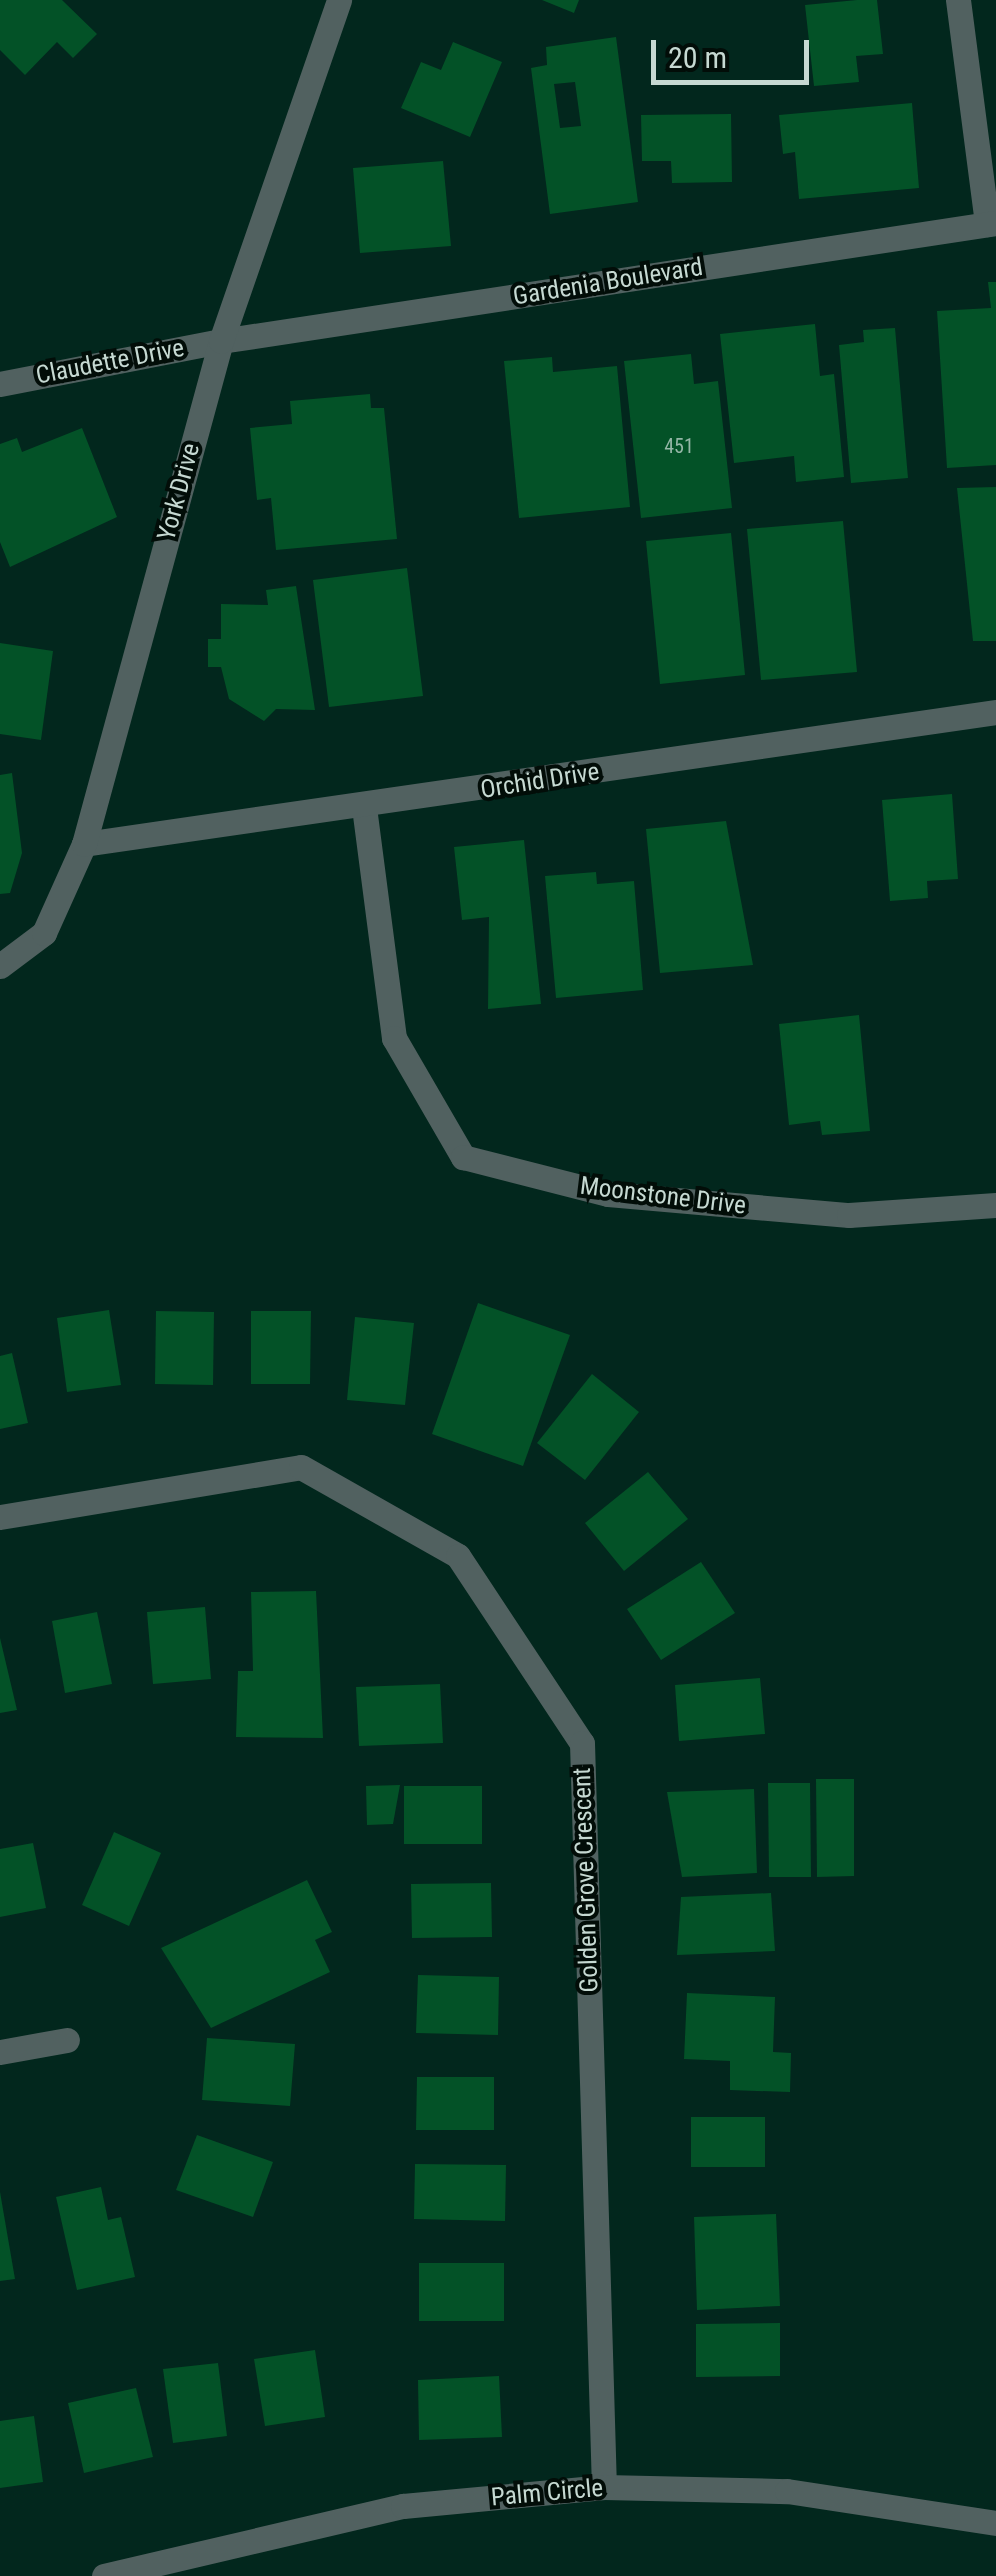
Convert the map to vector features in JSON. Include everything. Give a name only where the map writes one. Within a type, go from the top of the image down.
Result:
[{"type":"street","name":"York Drive","points":[[0,966],[44,934],[84,844],[220,340],[339,0]]},
{"type":"street","points":[[958,0],[991,224]]},
{"type":"street","name":"Gardenia Boulevard","points":[[220,340],[991,224]]},
{"type":"street","name":"Claudette Drive","points":[[0,384],[220,340]]},
{"type":"street","name":"Orchid Drive","points":[[84,844],[364,808],[996,712]]},
{"type":"street","name":"Moonstone Drive","points":[[364,808],[394,1038],[464,1157],[608,1194],[848,1215],[996,1205]]},
{"type":"street","name":"Golden Grove Crescent","points":[[0,1517],[301,1467],[458,1556],[582,1743],[604,2487]]},
{"type":"street","points":[[0,2052],[66,2040]]},
{"type":"street","name":"Palm Circle","points":[[104,2576],[403,2506],[604,2487],[787,2491],[996,2523]]},
{"type":"building","points":[[0,0],[62,0],[97,34],[73,58],[57,42],[25,75],[0,50]]},
{"type":"building","points":[[542,0],[579,0],[574,13]]},
{"type":"building","points":[[877,0],[883,54],[856,56],[859,82],[814,86],[805,5]]},
{"type":"building","points":[[616,37],[638,202],[550,214],[531,68],[547,65],[546,47]],"holes":[[[575,82],[581,126],[560,128],[554,84]]]},
{"type":"building","points":[[453,42],[502,62],[470,137],[401,108],[421,62],[441,70]]},
{"type":"building","points":[[912,103],[919,188],[799,199],[795,152],[783,154],[779,115]]},
{"type":"building","points":[[731,114],[732,182],[672,183],[671,161],[642,161],[641,115]]},
{"type":"building","points":[[443,161],[451,246],[360,253],[353,168]]},
{"type":"building","points":[[988,282],[996,282],[996,465],[947,468],[937,311],[991,308]]},
{"type":"building","points":[[815,324],[820,376],[834,374],[844,477],[796,482],[794,456],[734,463],[720,334]]},
{"type":"building","points":[[895,328],[908,478],[851,483],[839,345],[864,342],[863,330]]},
{"type":"building","points":[[691,354],[694,384],[718,381],[732,508],[641,518],[624,361]]},
{"type":"building","points":[[552,357],[553,372],[617,366],[630,507],[519,518],[504,361]]},
{"type":"building","points":[[370,394],[371,408],[384,408],[397,539],[276,550],[271,498],[257,500],[250,428],[292,424],[290,401]]},
{"type":"building","points":[[82,428],[117,517],[10,567],[0,542],[0,444],[17,438],[22,452]]},
{"type":"building","points":[[996,487],[996,641],[973,641],[957,488]]},
{"type":"building","points":[[843,521],[857,672],[761,680],[747,529]]},
{"type":"building","points":[[731,533],[745,675],[660,684],[646,541]]},
{"type":"building","points":[[407,568],[423,696],[329,707],[313,580]]},
{"type":"building","points":[[296,586],[315,710],[276,709],[264,721],[229,699],[221,667],[208,667],[208,639],[221,639],[221,604],[268,605],[266,590]]},
{"type":"building","points":[[0,643],[53,651],[41,740],[0,734]]},
{"type":"building","points":[[12,773],[22,853],[10,893],[0,894],[0,775]]},
{"type":"building","points":[[952,794],[958,879],[927,881],[928,898],[890,901],[882,800]]},
{"type":"building","points":[[726,821],[753,965],[660,973],[646,829]]},
{"type":"building","points":[[524,840],[541,1004],[488,1009],[489,917],[462,920],[454,847]]},
{"type":"building","points":[[596,872],[597,884],[634,881],[643,990],[556,998],[545,876]]},
{"type":"building","points":[[859,1015],[870,1131],[822,1135],[820,1121],[789,1125],[779,1024]]},
{"type":"building","points":[[478,1303],[570,1335],[523,1466],[432,1434]]},
{"type":"building","points":[[109,1310],[121,1385],[67,1392],[57,1318]]},
{"type":"building","points":[[156,1311],[214,1312],[213,1385],[155,1384]]},
{"type":"building","points":[[251,1311],[311,1311],[310,1384],[251,1384]]},
{"type":"building","points":[[355,1317],[414,1323],[405,1405],[347,1400]]},
{"type":"building","points":[[12,1353],[28,1423],[0,1429],[0,1356]]},
{"type":"building","points":[[592,1374],[639,1412],[585,1480],[537,1443]]},
{"type":"building","points":[[648,1472],[688,1519],[624,1571],[585,1523]]},
{"type":"building","points":[[701,1562],[735,1613],[661,1660],[627,1609]]},
{"type":"building","points":[[316,1591],[323,1738],[236,1737],[238,1671],[253,1671],[251,1592]]},
{"type":"building","points":[[205,1607],[211,1679],[153,1684],[147,1612]]},
{"type":"building","points":[[97,1612],[112,1684],[65,1693],[52,1621]]},
{"type":"building","points":[[0,1638],[17,1710],[0,1713]]},
{"type":"building","points":[[760,1678],[765,1734],[679,1741],[675,1685]]},
{"type":"building","points":[[440,1684],[443,1743],[359,1746],[356,1687]]},
{"type":"building","points":[[816,1779],[854,1779],[854,1876],[817,1877]]},
{"type":"building","points":[[768,1783],[810,1783],[811,1877],[769,1877]]},
{"type":"building","points":[[400,1785],[393,1824],[367,1825],[366,1786]]},
{"type":"building","points":[[404,1786],[482,1786],[482,1844],[404,1844]]},
{"type":"building","points":[[754,1789],[757,1873],[682,1877],[667,1792]]},
{"type":"building","points":[[114,1832],[161,1853],[129,1926],[82,1905]]},
{"type":"building","points":[[33,1843],[46,1908],[0,1917],[0,1849]]},
{"type":"building","points":[[307,1880],[332,1932],[315,1940],[330,1972],[211,2028],[161,1948]]},
{"type":"building","points":[[491,1883],[492,1937],[412,1938],[411,1884]]},
{"type":"building","points":[[771,1893],[775,1951],[677,1955],[681,1897]]},
{"type":"building","points":[[418,1975],[499,1977],[498,2035],[416,2033]]},
{"type":"building","points":[[687,1993],[775,1997],[773,2052],[791,2053],[790,2092],[730,2090],[730,2061],[684,2059]]},
{"type":"building","points":[[207,2038],[295,2044],[290,2106],[202,2100]]},
{"type":"building","points":[[417,2077],[494,2077],[494,2130],[416,2130]]},
{"type":"building","points":[[691,2117],[765,2117],[765,2167],[691,2167]]},
{"type":"building","points":[[197,2135],[273,2162],[253,2217],[176,2190]]},
{"type":"building","points":[[415,2164],[506,2165],[505,2221],[414,2219]]},
{"type":"building","points":[[101,2187],[108,2220],[121,2217],[135,2277],[77,2290],[56,2197]]},
{"type":"building","points":[[0,2192],[15,2279],[0,2281]]},
{"type":"building","points":[[776,2214],[780,2306],[697,2310],[694,2217]]},
{"type":"building","points":[[419,2263],[504,2263],[504,2321],[419,2321]]},
{"type":"building","points":[[780,2323],[780,2376],[696,2377],[696,2324]]},
{"type":"building","points":[[315,2350],[325,2417],[265,2426],[254,2359]]},
{"type":"building","points":[[218,2363],[227,2436],[173,2443],[163,2369]]},
{"type":"building","points":[[499,2376],[502,2437],[419,2440],[418,2380]]},
{"type":"building","points":[[136,2388],[153,2457],[84,2473],[68,2403]]},
{"type":"building","points":[[34,2416],[43,2482],[0,2488],[0,2421]]}]
